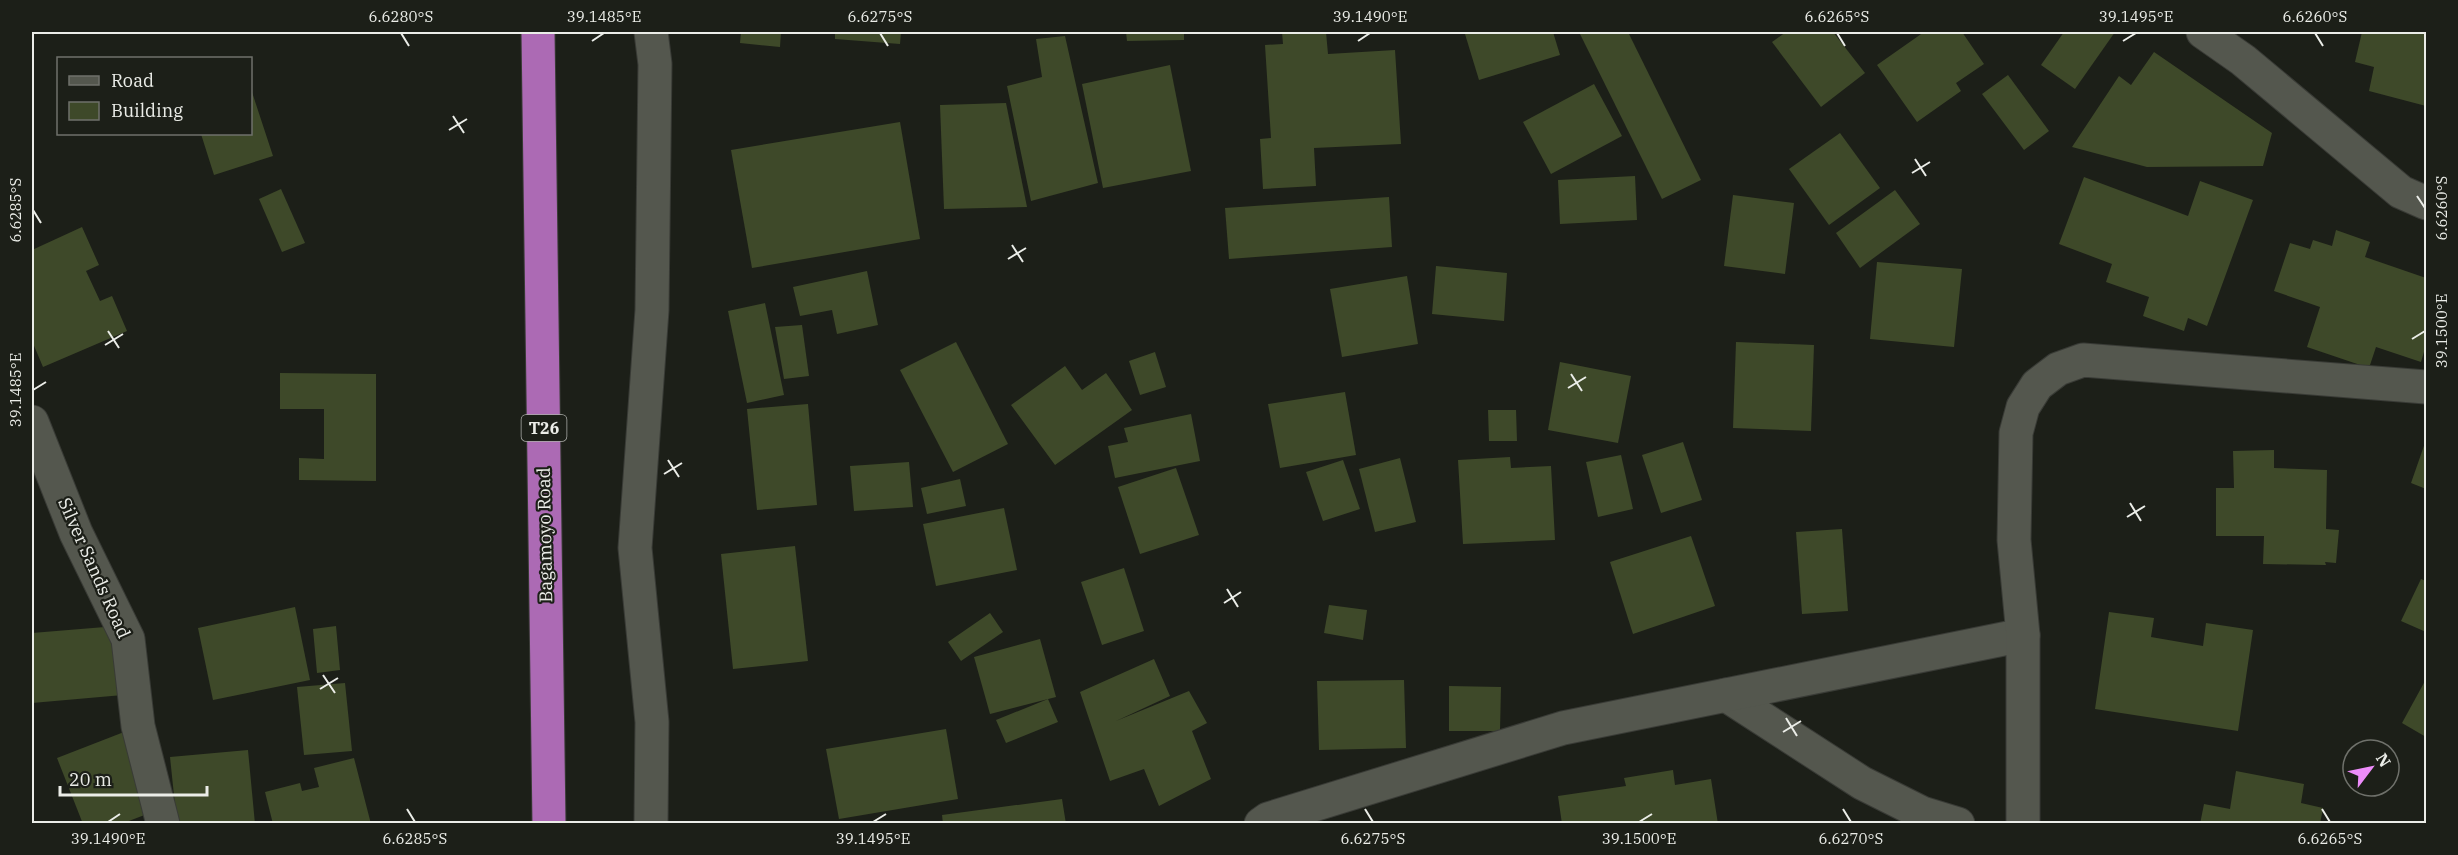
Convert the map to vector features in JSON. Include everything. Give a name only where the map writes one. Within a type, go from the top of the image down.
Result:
[{"type":"highway","name":"Bagamoyo Road","points":[[538,32],[549,824]]},
{"type":"street","points":[[651,32],[655,64],[651,310],[636,548],[652,722],[651,824]]},
{"type":"street","points":[[2203,32],[2243,60],[2401,192],[2427,203]]},
{"type":"street","points":[[2023,824],[2023,635],[2014,540],[2016,433],[2023,407],[2037,385],[2058,369],[2083,360],[2427,387]]},
{"type":"street","name":"Silver Sands Road","points":[[32,422],[76,533],[129,639],[138,726],[163,824]]},
{"type":"street","points":[[1261,824],[1268,819],[1379,782],[1563,728],[2023,635]]},
{"type":"street","points":[[1726,695],[1862,783],[1922,813],[1958,824]]},
{"type":"building","points":[[741,32],[781,32],[780,47],[740,43]]},
{"type":"building","points":[[835,32],[901,32],[900,44],[835,39]]},
{"type":"building","points":[[1126,32],[1184,32],[1184,40],[1127,41]]},
{"type":"building","points":[[1282,32],[1326,32],[1328,54],[1395,50],[1401,144],[1314,148],[1316,186],[1263,189],[1260,139],[1271,138],[1265,45],[1283,44]]},
{"type":"building","points":[[1473,32],[1553,32],[1560,55],[1479,80],[1465,34]]},
{"type":"building","points":[[1579,32],[1628,32],[1701,180],[1662,199]]},
{"type":"building","points":[[1786,32],[1833,32],[1865,73],[1821,107],[1772,42]]},
{"type":"building","points":[[1924,32],[1962,32],[1984,64],[1956,83],[1961,91],[1917,122],[1877,65]]},
{"type":"building","points":[[2064,32],[2115,32],[2075,89],[2041,65]]},
{"type":"building","points":[[2362,32],[2426,32],[2426,106],[2369,91],[2374,67],[2355,62]]},
{"type":"building","points":[[1065,36],[1098,183],[1031,201],[1007,86],[1042,77],[1036,39]]},
{"type":"building","points":[[2154,52],[2272,133],[2263,166],[2147,167],[2072,147],[2119,76],[2131,85]]},
{"type":"building","points":[[1170,65],[1191,171],[1103,188],[1082,84]]},
{"type":"building","points":[[2008,75],[2049,131],[2024,150],[1982,94]]},
{"type":"building","points":[[1594,84],[1622,136],[1551,174],[1523,122]]},
{"type":"building","points":[[252,92],[273,156],[214,175],[201,135],[252,135]]},
{"type":"building","points":[[1006,103],[1027,207],[944,209],[940,105]]},
{"type":"building","points":[[900,122],[920,239],[752,268],[731,150]]},
{"type":"building","points":[[1840,133],[1880,188],[1829,225],[1789,169]]},
{"type":"building","points":[[1635,176],[1637,220],[1560,224],[1558,180]]},
{"type":"building","points":[[2084,177],[2188,216],[2200,181],[2253,200],[2207,326],[2188,318],[2184,331],[2143,316],[2149,297],[2106,282],[2112,264],[2059,244]]},
{"type":"building","points":[[281,189],[305,243],[282,252],[259,199]]},
{"type":"building","points":[[1895,190],[1920,224],[1860,268],[1836,233]]},
{"type":"building","points":[[1733,195],[1794,203],[1785,274],[1724,266]]},
{"type":"building","points":[[1389,197],[1392,247],[1229,259],[1225,208]]},
{"type":"building","points":[[82,227],[99,265],[86,271],[100,301],[112,296],[127,331],[43,367],[32,341],[32,250]]},
{"type":"building","points":[[2336,230],[2370,242],[2365,257],[2426,278],[2426,345],[2421,362],[2376,347],[2369,368],[2307,347],[2320,307],[2274,291],[2290,243],[2310,249],[2313,240],[2332,246]]},
{"type":"building","points":[[1877,262],[1962,269],[1954,347],[1870,339]]},
{"type":"building","points":[[1436,266],[1507,273],[1504,321],[1432,314]]},
{"type":"building","points":[[867,271],[878,325],[837,334],[832,310],[800,316],[793,287]]},
{"type":"building","points":[[1407,276],[1418,344],[1342,357],[1330,289]]},
{"type":"building","points":[[765,303],[784,395],[747,403],[728,311]]},
{"type":"building","points":[[802,325],[809,376],[784,379],[775,327]]},
{"type":"building","points":[[956,342],[1008,444],[953,472],[900,370]]},
{"type":"building","points":[[1736,342],[1814,345],[1811,431],[1733,428]]},
{"type":"building","points":[[1155,352],[1166,387],[1140,395],[1129,361]]},
{"type":"building","points":[[1560,362],[1631,376],[1618,443],[1548,430]]},
{"type":"building","points":[[1065,366],[1082,390],[1106,373],[1132,410],[1055,465],[1011,405]]},
{"type":"building","points":[[280,373],[376,374],[376,481],[299,480],[299,458],[324,459],[324,409],[280,409]]},
{"type":"building","points":[[1345,392],[1356,455],[1280,468],[1268,404]]},
{"type":"building","points":[[808,404],[817,505],[757,510],[747,409]]},
{"type":"building","points":[[1488,410],[1516,410],[1517,441],[1489,441]]},
{"type":"building","points":[[1191,414],[1200,461],[1115,478],[1108,446],[1128,442],[1124,428]]},
{"type":"building","points":[[2426,440],[2426,489],[2411,483]]},
{"type":"building","points":[[1683,442],[1702,500],[1661,513],[1642,455]]},
{"type":"building","points":[[2274,450],[2274,468],[2327,470],[2326,529],[2339,530],[2336,563],[2325,562],[2326,565],[2263,564],[2264,536],[2216,536],[2216,488],[2234,488],[2233,451]]},
{"type":"building","points":[[1621,455],[1633,509],[1598,517],[1586,462]]},
{"type":"building","points":[[1510,457],[1511,468],[1551,466],[1555,540],[1463,544],[1458,460]]},
{"type":"building","points":[[1400,458],[1416,522],[1375,532],[1359,469]]},
{"type":"building","points":[[1343,460],[1360,509],[1323,521],[1306,472]]},
{"type":"building","points":[[909,462],[913,507],[854,511],[850,466]]},
{"type":"building","points":[[1176,468],[1199,535],[1140,554],[1118,487]]},
{"type":"building","points":[[960,479],[966,506],[927,514],[921,488]]},
{"type":"building","points":[[1004,508],[1017,570],[936,586],[923,524]]},
{"type":"building","points":[[1842,529],[1848,611],[1802,614],[1796,532]]},
{"type":"building","points":[[1691,536],[1715,606],[1633,634],[1610,562]]},
{"type":"building","points":[[795,546],[808,661],[733,669],[721,554]]},
{"type":"building","points":[[1124,568],[1144,631],[1102,645],[1081,582]]},
{"type":"building","points":[[2421,579],[2426,581],[2426,632],[2401,621]]},
{"type":"building","points":[[1329,605],[1367,610],[1363,640],[1324,633]]},
{"type":"building","points":[[295,607],[310,680],[213,700],[198,628]]},
{"type":"building","points":[[2109,612],[2154,618],[2151,637],[2203,646],[2206,623],[2253,630],[2238,731],[2095,709]]},
{"type":"building","points":[[990,613],[1003,632],[961,661],[948,642]]},
{"type":"building","points":[[117,626],[123,695],[32,703],[32,633]]},
{"type":"building","points":[[336,626],[340,670],[317,673],[313,629]]},
{"type":"building","points":[[1040,639],[1056,697],[990,714],[974,657]]},
{"type":"building","points":[[1154,659],[1170,696],[1116,721],[1189,691],[1207,723],[1192,731],[1211,779],[1159,806],[1144,769],[1110,781],[1080,692]]},
{"type":"building","points":[[1404,680],[1406,748],[1319,750],[1317,681]]},
{"type":"building","points":[[2426,682],[2426,737],[2402,723]]},
{"type":"building","points":[[345,683],[352,751],[304,755],[297,687]]},
{"type":"building","points":[[1449,686],[1501,687],[1500,731],[1449,731]]},
{"type":"building","points":[[1048,699],[1058,722],[1006,743],[996,720]]},
{"type":"building","points":[[946,729],[958,799],[839,819],[826,749]]},
{"type":"building","points":[[124,732],[155,811],[121,824],[83,824],[57,758]]},
{"type":"building","points":[[248,750],[255,824],[177,824],[170,757]]},
{"type":"building","points":[[354,758],[371,824],[273,824],[265,792],[300,783],[302,791],[319,787],[314,768]]},
{"type":"building","points":[[1673,770],[1675,785],[1711,779],[1718,824],[1562,824],[1558,796],[1626,786],[1624,778]]},
{"type":"building","points":[[2236,771],[2304,784],[2301,803],[2323,808],[2320,824],[2200,824],[2204,804],[2230,809]]},
{"type":"building","points":[[1062,799],[1066,824],[943,824],[942,815]]}]
